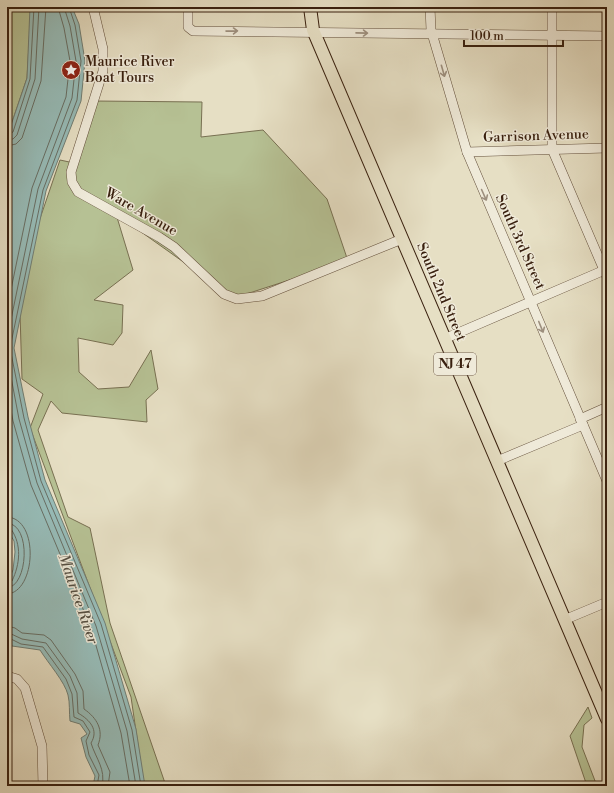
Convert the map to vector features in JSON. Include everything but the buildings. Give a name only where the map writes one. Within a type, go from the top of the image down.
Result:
[{"type":"main road","name":"South 2nd Street","points":[[310,7],[311,23],[314,33],[607,719]]},
{"type":"street","name":"Ware Avenue","points":[[93,7],[103,49],[103,71],[71,172],[72,182],[78,192],[159,236],[174,247],[219,290],[237,299],[262,296],[402,239]]},
{"type":"street","points":[[188,7],[188,27],[193,31],[607,36]]},
{"type":"street","name":"South 3rd Street","points":[[430,7],[432,34],[467,152],[607,482]]},
{"type":"street","points":[[444,339],[530,302],[606,272],[552,149],[552,7]]},
{"type":"street","name":"Garrison Avenue","points":[[467,152],[607,148]]},
{"type":"street","points":[[497,461],[581,422],[607,407]]},
{"type":"street","points":[[564,620],[607,602]]},
{"type":"street","points":[[7,676],[16,680],[25,688],[42,746],[42,786]]},
{"type":"green space","points":[[7,7],[30,7],[31,10],[27,78],[7,137]]},
{"type":"green space","points":[[95,101],[202,102],[201,137],[263,130],[327,199],[348,261],[234,298],[116,214],[133,270],[94,300],[123,305],[122,333],[113,345],[78,338],[79,372],[98,389],[129,387],[151,350],[158,389],[146,400],[147,422],[62,413],[51,401],[38,430],[68,517],[90,528],[110,623],[166,786],[144,786],[131,697],[30,428],[43,394],[22,379],[19,280],[60,160],[74,163]]},
{"type":"green space","points":[[588,707],[592,718],[584,725],[582,747],[597,786],[587,786],[570,736]]},
{"type":"water","name":"Maurice River","points":[[30,7],[72,7],[79,24],[85,61],[81,101],[46,191],[14,348],[28,417],[45,480],[105,623],[136,729],[145,786],[93,786],[95,776],[86,757],[81,738],[87,734],[80,724],[70,721],[69,698],[56,672],[40,650],[12,646],[7,639],[7,583],[13,570],[15,552],[14,541],[7,529],[7,137],[27,78]]},
{"type":"place","name":"Maurice River Boat Tours","points":[[71,70]]}]
